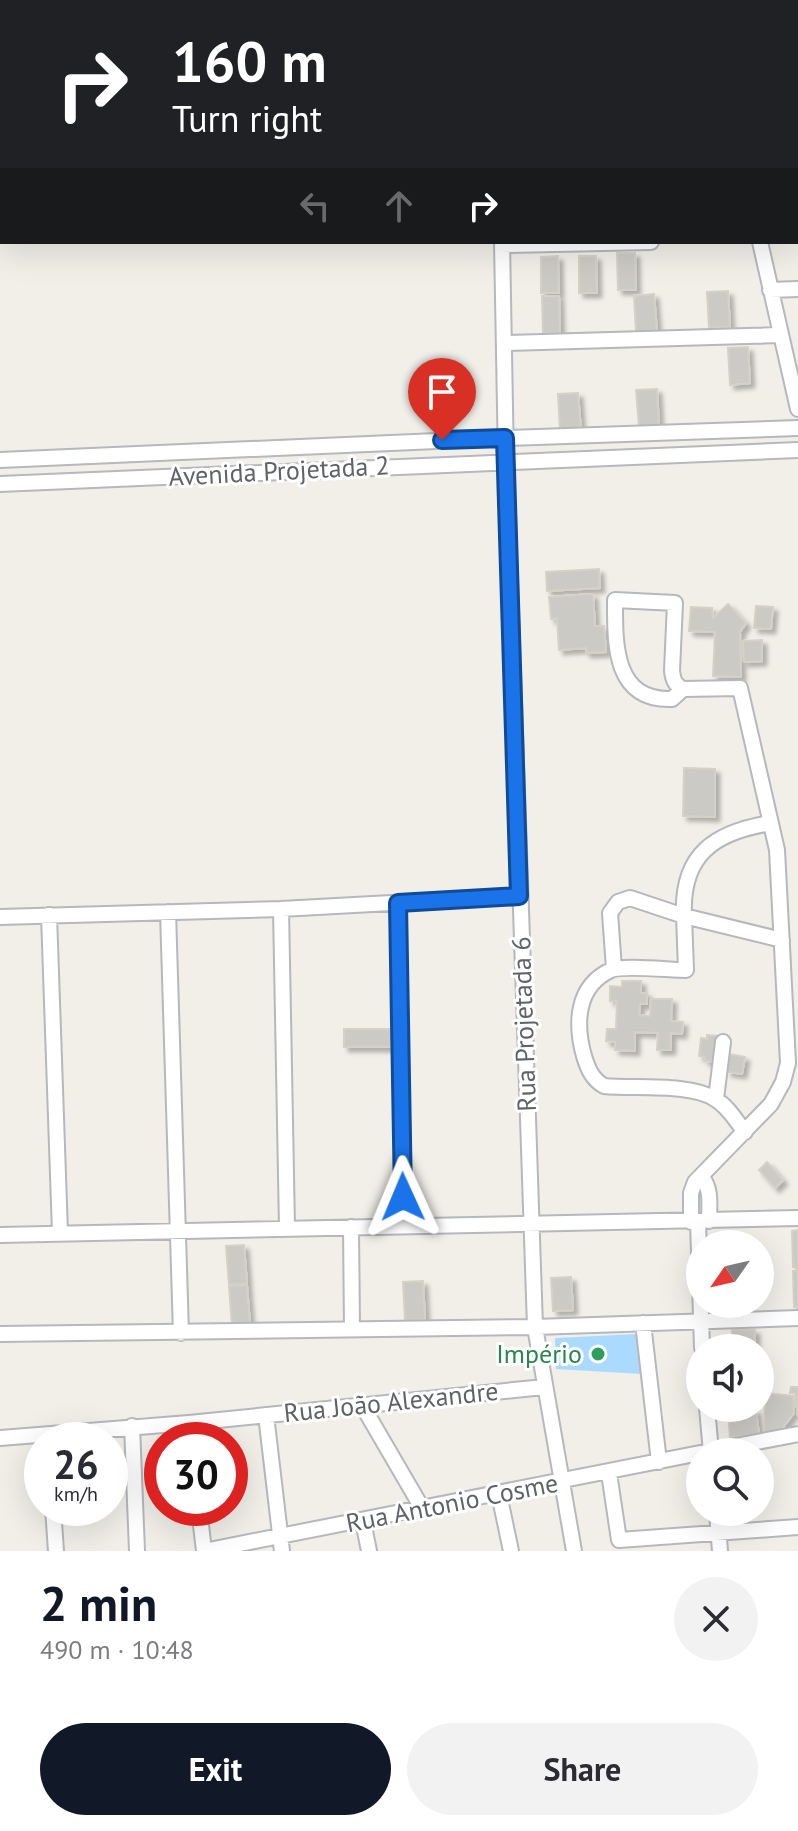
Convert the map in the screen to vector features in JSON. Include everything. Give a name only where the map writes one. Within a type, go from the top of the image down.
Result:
[{"type":"street","name":"Rua Projetada 6","points":[[502,244],[505,438],[535,1327],[574,1551]]},
{"type":"street","points":[[760,244],[798,409]]},
{"type":"street","points":[[770,290],[798,289]]},
{"type":"street","points":[[504,343],[781,335]]},
{"type":"street","name":"Avenida Projetada 2","points":[[0,460],[798,428]]},
{"type":"street","name":"Avenida Projetada 2","points":[[0,484],[798,450]]},
{"type":"street","points":[[683,689],[672,699],[662,699],[639,692],[630,683],[615,648],[615,600],[675,603],[672,671],[673,681],[683,689],[740,688],[777,850],[788,1063],[778,1095],[702,1177],[710,1196],[699,1221],[700,1334]]},
{"type":"street","points":[[745,1132],[716,1099],[681,1090],[604,1086],[594,1079],[583,1051],[578,1015],[582,1000],[591,986],[614,969],[686,970],[684,916],[687,881],[696,858],[708,845],[746,827],[771,823]]},
{"type":"street","points":[[0,917],[281,909],[519,896]]},
{"type":"street","points":[[614,969],[610,913],[618,902],[630,898],[684,916],[782,940]]},
{"type":"street","points":[[398,903],[404,1226]]},
{"type":"street","points":[[281,909],[287,1228]]},
{"type":"street","points":[[168,912],[181,1333]]},
{"type":"street","points":[[49,915],[60,1233]]},
{"type":"street","points":[[716,1099],[723,1042]]},
{"type":"street","points":[[0,1235],[798,1218]]},
{"type":"street","points":[[351,1227],[352,1329]]},
{"type":"street","points":[[0,1244],[35,1234]]},
{"type":"street","points":[[0,1334],[535,1327],[798,1318]]},
{"type":"street","points":[[643,1323],[659,1462]]},
{"type":"street","name":"Rua João Alexandre","points":[[199,1422],[544,1387]]},
{"type":"street","points":[[362,1405],[422,1508]]},
{"type":"street","points":[[266,1415],[281,1544]]},
{"type":"street","name":"Rua João Alexandre","points":[[128,1427],[144,1425]]},
{"type":"street","points":[[132,1426],[137,1551]]},
{"type":"street","name":"Rua Antonio Cosme","points":[[774,1439],[798,1434]]},
{"type":"street","name":"Rua João Alexandre","points":[[0,1438],[24,1437]]},
{"type":"street","name":"Rua Antonio Cosme","points":[[204,1551],[281,1544],[422,1508],[686,1456]]},
{"type":"street","points":[[609,1473],[619,1540],[798,1527]]},
{"type":"street","points":[[499,1494],[511,1551]]},
{"type":"street","points":[[363,1521],[369,1551]]},
{"type":"street","points":[[54,1526],[56,1551]]},
{"type":"street","points":[[201,1526],[204,1551]]},
{"type":"street","points":[[718,1526],[720,1551]]},
{"type":"water","name":"Império","points":[[638,1334],[642,1374],[556,1369],[555,1338]]},
{"type":"building","points":[[617,253],[635,253],[636,290],[618,290]]},
{"type":"building","points":[[558,256],[559,293],[541,293],[541,257]]},
{"type":"building","points":[[579,256],[596,256],[597,293],[579,293]]},
{"type":"building","points":[[728,291],[730,327],[709,328],[707,292]]},
{"type":"building","points":[[654,294],[657,331],[636,332],[634,296]]},
{"type":"building","points":[[542,296],[559,296],[560,333],[543,333]]},
{"type":"building","points":[[748,347],[750,383],[730,385],[728,348]]},
{"type":"building","points":[[657,389],[659,425],[639,427],[636,390]]},
{"type":"building","points":[[578,393],[581,430],[560,431],[558,394]]},
{"type":"building","points":[[599,569],[600,588],[547,591],[546,572]]},
{"type":"building","points":[[593,594],[595,626],[604,626],[606,652],[586,653],[586,648],[559,650],[557,618],[551,619],[549,597]]},
{"type":"building","points":[[728,604],[746,623],[740,632],[741,677],[713,676],[715,632],[689,631],[691,607],[712,608],[713,618]]},
{"type":"building","points":[[756,606],[773,607],[771,629],[754,628]]},
{"type":"building","points":[[762,640],[762,661],[744,662],[743,641]]},
{"type":"building","points":[[684,768],[715,769],[715,817],[683,816]]},
{"type":"building","points":[[622,981],[641,981],[641,993],[647,993],[647,1004],[640,1004],[639,1015],[650,1016],[651,999],[672,999],[671,1021],[683,1022],[682,1034],[671,1033],[671,1050],[657,1050],[658,1033],[635,1032],[635,1051],[615,1050],[615,1042],[606,1041],[607,1029],[616,1029],[617,1001],[610,1001],[610,986],[622,987]]},
{"type":"building","points":[[344,1029],[394,1029],[394,1047],[344,1047]]},
{"type":"building","points":[[707,1035],[717,1036],[715,1062],[705,1061],[705,1057],[699,1056],[701,1038],[707,1039]]},
{"type":"building","points":[[729,1054],[745,1057],[742,1074],[727,1072]]},
{"type":"building","points":[[767,1162],[783,1180],[775,1188],[759,1170]]},
{"type":"building","points":[[798,1230],[798,1267],[793,1267],[792,1231]]},
{"type":"building","points":[[244,1245],[247,1284],[229,1285],[226,1246]]},
{"type":"building","points":[[798,1270],[798,1307],[794,1307],[793,1271]]},
{"type":"building","points":[[571,1277],[573,1310],[553,1311],[551,1278]]},
{"type":"building","points":[[423,1281],[425,1319],[405,1320],[403,1282]]},
{"type":"building","points":[[247,1285],[250,1324],[232,1325],[229,1286]]},
{"type":"building","points":[[732,1329],[755,1330],[755,1334],[732,1334]]},
{"type":"building","points":[[791,1387],[798,1387],[798,1416],[795,1393],[790,1393]]},
{"type":"building","points":[[774,1394],[793,1396],[794,1413],[781,1430],[764,1432],[764,1422],[774,1422]]},
{"type":"building","points":[[729,1422],[758,1422],[759,1434],[730,1437]]},
{"type":"place","name":"Império","points":[[598,1354]]},
{"type":"route","points":[[403,1197],[398,903],[519,896],[505,438],[442,440]]}]
